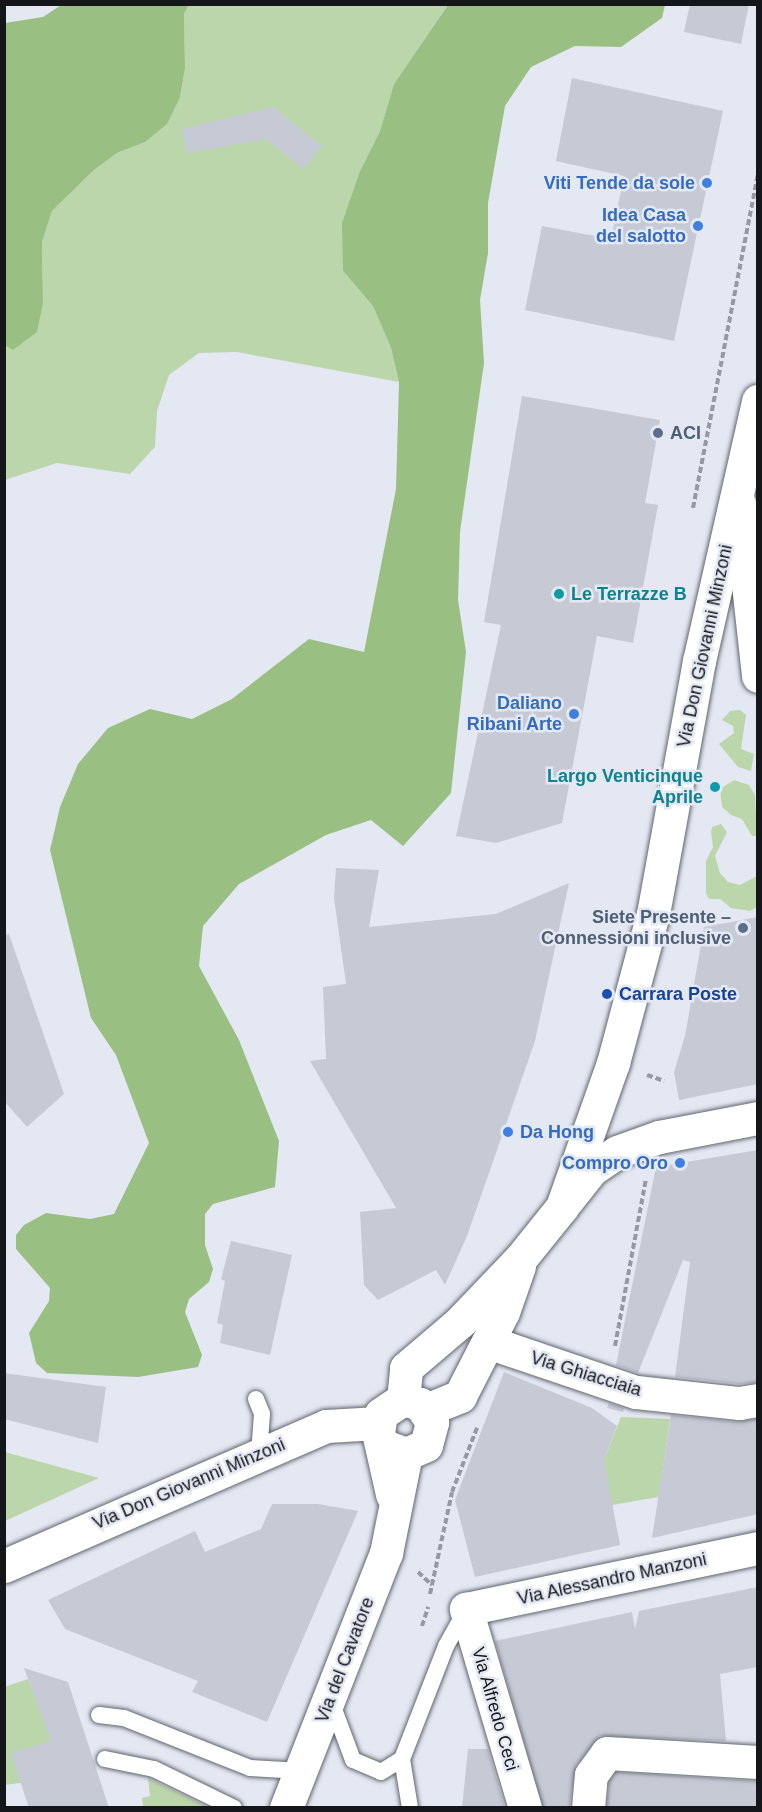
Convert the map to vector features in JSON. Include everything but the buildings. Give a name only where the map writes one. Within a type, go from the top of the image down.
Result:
[{"type":"main road","name":"Via Don Giovanni Minzoni","points":[[521,1258],[504,1312],[460,1396],[415,1404],[406,1368],[460,1322],[521,1258],[562,1207],[613,1063],[653,914],[699,661],[739,495],[758,401]]},
{"type":"main road","points":[[739,495],[739,529],[758,676]]},
{"type":"main road","points":[[739,529],[758,564]]},
{"type":"main road","points":[[562,1207],[592,1169],[617,1152],[659,1137],[758,1118]]},
{"type":"main road","name":"Via Ghiacciaia","points":[[488,1342],[636,1392],[739,1403],[758,1400]]},
{"type":"main road","points":[[415,1404],[432,1433],[420,1450],[389,1440],[386,1407],[415,1404]]},
{"type":"main road","name":"Via Don Giovanni Minzoni","points":[[4,1566],[326,1426],[389,1440]]},
{"type":"main road","name":"Via del Cavatore","points":[[286,1808],[386,1553],[395,1511],[389,1440]]},
{"type":"main road","name":"Via Alessandro Manzoni","points":[[466,1610],[758,1548]]},
{"type":"main road","name":"Via Alfredo Ceci","points":[[466,1610],[525,1808]]},
{"type":"main road","points":[[588,1808],[591,1775],[607,1753],[758,1762]]},
{"type":"lane","points":[[256,1399],[262,1414],[259,1454]]},
{"type":"lane","points":[[410,1808],[402,1758],[442,1655],[466,1610]]},
{"type":"lane","points":[[330,1700],[353,1760],[381,1772],[402,1758]]},
{"type":"lane","points":[[99,1715],[124,1718],[250,1768],[301,1771]]},
{"type":"lane","points":[[105,1759],[154,1769],[234,1808]]},
{"type":"path","points":[[609,1383],[649,1166]]},
{"type":"path","points":[[418,1635],[426,1614],[452,1492],[480,1420]]},
{"type":"green space","points":[[61,5],[189,5],[184,14],[185,69],[180,97],[167,124],[145,142],[117,153],[94,170],[52,211],[42,242],[43,303],[37,332],[13,350],[4,345],[5,23],[43,17]]},
{"type":"green space","points":[[189,5],[448,5],[394,84],[380,131],[360,171],[343,271],[373,306],[391,348],[399,382],[237,352],[199,353],[169,375],[157,411],[155,447],[130,474],[57,463],[5,480],[4,345],[13,350],[43,303],[42,242],[52,211],[94,170],[117,153],[145,142],[180,97],[185,70],[184,14]]},
{"type":"green space","points":[[448,5],[665,5],[662,18],[621,47],[575,46],[531,67],[505,106],[488,203],[488,253],[480,300],[484,363],[460,532],[458,600],[466,652],[451,793],[403,846],[371,820],[326,835],[239,884],[203,926],[199,966],[239,1040],[279,1141],[275,1187],[213,1204],[205,1214],[205,1245],[213,1269],[209,1282],[189,1299],[185,1312],[202,1355],[198,1367],[138,1377],[47,1373],[36,1363],[29,1333],[49,1301],[50,1288],[16,1249],[16,1235],[24,1225],[46,1213],[90,1219],[114,1214],[149,1143],[116,1055],[91,1018],[50,850],[60,807],[78,764],[108,728],[150,709],[192,719],[232,699],[309,639],[364,652],[396,489],[399,382],[391,348],[373,306],[343,271],[342,223],[360,171],[380,131],[394,84]]},
{"type":"green space","points":[[740,710],[746,715],[741,749],[754,754],[751,771],[738,767],[719,744],[734,733],[733,726],[722,720],[730,711]]},
{"type":"green space","points":[[734,780],[749,785],[755,795],[757,836],[752,836],[742,819],[731,815],[722,807],[720,789]]},
{"type":"green space","points":[[721,824],[727,832],[715,856],[720,873],[728,882],[740,885],[757,876],[757,907],[750,911],[731,908],[720,899],[709,899],[706,893],[706,861],[713,847],[712,827]]},
{"type":"green space","points":[[621,1417],[670,1419],[659,1497],[612,1505],[592,1490]]},
{"type":"green space","points":[[5,1452],[99,1478],[5,1521]]},
{"type":"green space","points":[[28,1679],[39,1707],[97,1773],[5,1785],[4,1687]]},
{"type":"green space","points":[[148,1778],[208,1807],[143,1807],[142,1798],[150,1796]]},
{"type":"place","name":"Viti Tende da sole","points":[[707,183]]},
{"type":"place","name":"Idea Casa del salotto","points":[[698,226]]},
{"type":"place","name":"ACI","points":[[658,433]]},
{"type":"place","name":"Le Terrazze B","points":[[559,594]]},
{"type":"place","name":"Daliano Ribani Arte","points":[[574,714]]},
{"type":"place","name":"Largo Venticinque Aprile","points":[[715,787]]},
{"type":"place","name":"Siete Presente – Connessioni inclusive","points":[[743,928]]},
{"type":"place","name":"Carrara Poste","points":[[607,994]]},
{"type":"place","name":"Da Hong","points":[[508,1132]]},
{"type":"place","name":"Compro Oro","points":[[680,1163]]}]
